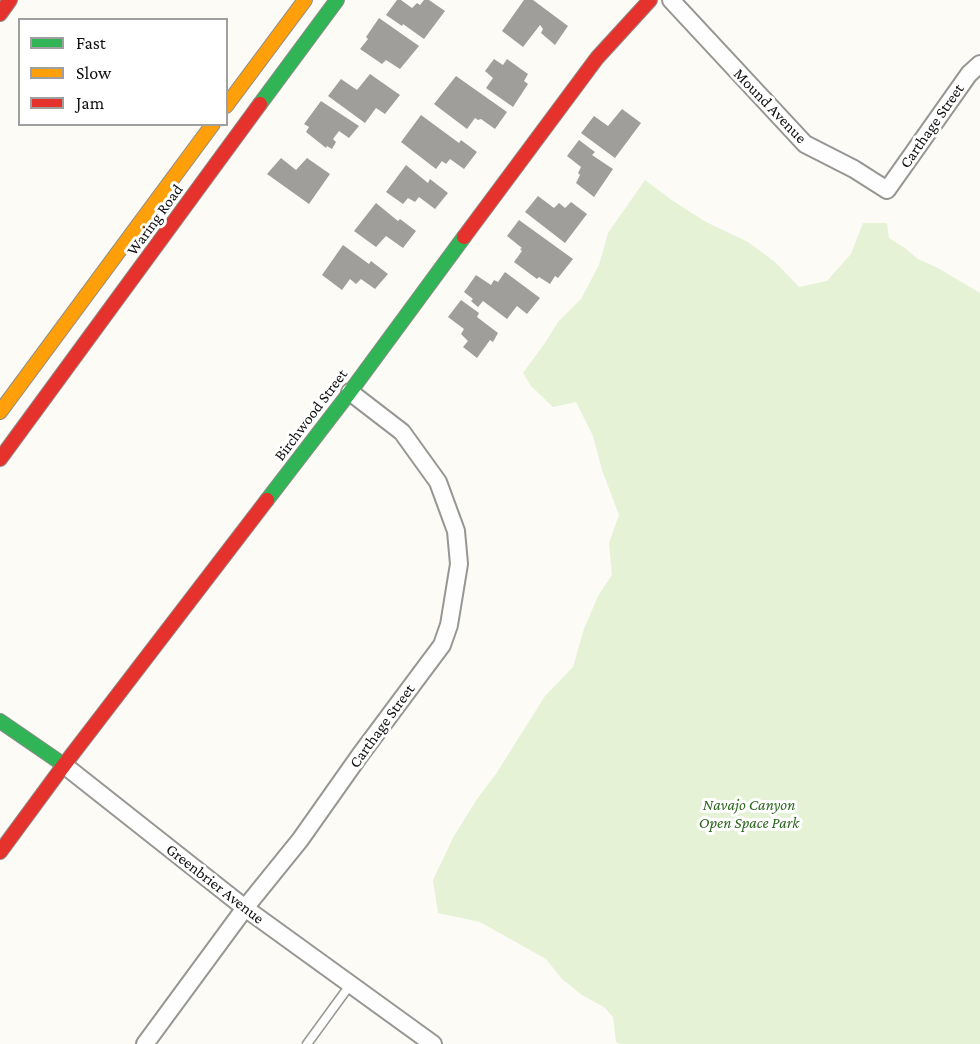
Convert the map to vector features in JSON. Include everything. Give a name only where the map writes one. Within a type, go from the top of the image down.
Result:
[{"type":"street","points":[[228,103],[305,0]]},
{"type":"street","name":"Waring Road","points":[[0,459],[337,0]]},
{"type":"street","name":"Birchwood Street","points":[[0,852],[350,392],[597,58],[651,0]]},
{"type":"street","name":"Mound Avenue","points":[[670,0],[805,144],[854,169],[887,190]]},
{"type":"street","name":"Carthage Street","points":[[887,190],[969,74],[980,64]]},
{"type":"street","name":"Waring Road","points":[[0,412],[212,126]]},
{"type":"street","name":"Carthage Street","points":[[145,1044],[245,908],[300,840],[442,645],[449,625],[459,564],[456,531],[438,482],[402,432],[350,392]]},
{"type":"street","name":"Greenbrier Avenue","points":[[0,721],[64,765],[245,908],[433,1044]]},
{"type":"lane","points":[[307,1044],[350,985]]},
{"type":"green space","name":"Navajo Canyon Open Space Park","points":[[645,180],[706,222],[748,242],[775,262],[799,287],[827,281],[851,254],[863,223],[887,223],[889,238],[918,259],[980,293],[980,1044],[620,1044],[616,1042],[613,1017],[604,1007],[582,995],[562,979],[546,959],[480,922],[438,913],[433,880],[454,836],[545,696],[573,667],[584,629],[598,596],[612,575],[609,543],[619,515],[602,470],[593,436],[576,402],[553,407],[531,386],[523,373],[558,322],[581,299],[599,265],[608,233]]},
{"type":"building","points":[[397,0],[401,0],[412,8],[417,3],[420,5],[424,0],[429,0],[445,11],[424,39],[386,15]]},
{"type":"building","points":[[524,0],[533,0],[568,26],[555,45],[541,33],[543,29],[540,25],[523,47],[502,31]]},
{"type":"building","points":[[379,18],[419,46],[400,69],[386,60],[382,64],[360,49]]},
{"type":"building","points":[[494,59],[503,65],[507,59],[528,74],[524,81],[528,84],[513,107],[486,88],[493,78],[485,71]]},
{"type":"building","points":[[370,74],[400,95],[385,114],[376,108],[365,123],[328,96],[341,79],[357,90]]},
{"type":"building","points":[[456,76],[507,112],[495,129],[481,119],[475,118],[467,129],[434,104]]},
{"type":"building","points":[[321,101],[359,126],[349,138],[339,131],[333,139],[336,142],[332,149],[327,146],[326,148],[306,132],[309,127],[304,124]]},
{"type":"building","points":[[622,109],[641,123],[615,158],[581,133],[594,116],[608,126]]},
{"type":"building","points":[[421,115],[459,143],[461,140],[477,152],[464,169],[450,159],[446,164],[442,161],[436,169],[401,142]]},
{"type":"building","points":[[579,140],[595,152],[592,155],[613,169],[594,197],[576,183],[581,167],[567,156]]},
{"type":"building","points":[[281,158],[296,170],[307,158],[330,174],[309,204],[267,174]]},
{"type":"building","points":[[406,165],[428,183],[430,179],[448,193],[435,209],[419,197],[415,202],[408,198],[403,204],[386,192]]},
{"type":"building","points":[[538,196],[554,208],[559,203],[565,208],[571,202],[587,214],[565,243],[525,212]]},
{"type":"building","points":[[376,203],[398,221],[400,219],[416,231],[403,248],[386,236],[376,247],[354,231]]},
{"type":"building","points":[[519,220],[573,259],[558,278],[555,276],[550,284],[539,277],[537,279],[514,262],[522,248],[507,236]]},
{"type":"building","points":[[343,245],[369,264],[371,261],[388,274],[375,289],[361,279],[356,284],[350,279],[342,290],[322,275]]},
{"type":"building","points":[[505,272],[540,298],[527,314],[517,306],[507,319],[483,301],[478,307],[471,301],[473,299],[464,292],[476,275],[491,285],[494,280],[498,282]]},
{"type":"building","points":[[461,300],[479,313],[477,317],[498,333],[493,342],[490,340],[477,358],[463,347],[468,341],[461,334],[464,329],[448,317]]},
{"type":"traffic: fast","points":[[260,104],[337,0]]},
{"type":"traffic: fast","points":[[267,500],[464,237]]},
{"type":"traffic: fast","points":[[0,721],[64,765]]},
{"type":"traffic: slow","points":[[228,103],[305,0]]},
{"type":"traffic: slow","points":[[0,412],[212,126]]},
{"type":"traffic: jam","points":[[0,14],[10,0]]},
{"type":"traffic: jam","points":[[464,237],[597,58],[650,0]]},
{"type":"traffic: jam","points":[[0,459],[260,104]]},
{"type":"traffic: jam","points":[[0,852],[267,500]]}]
